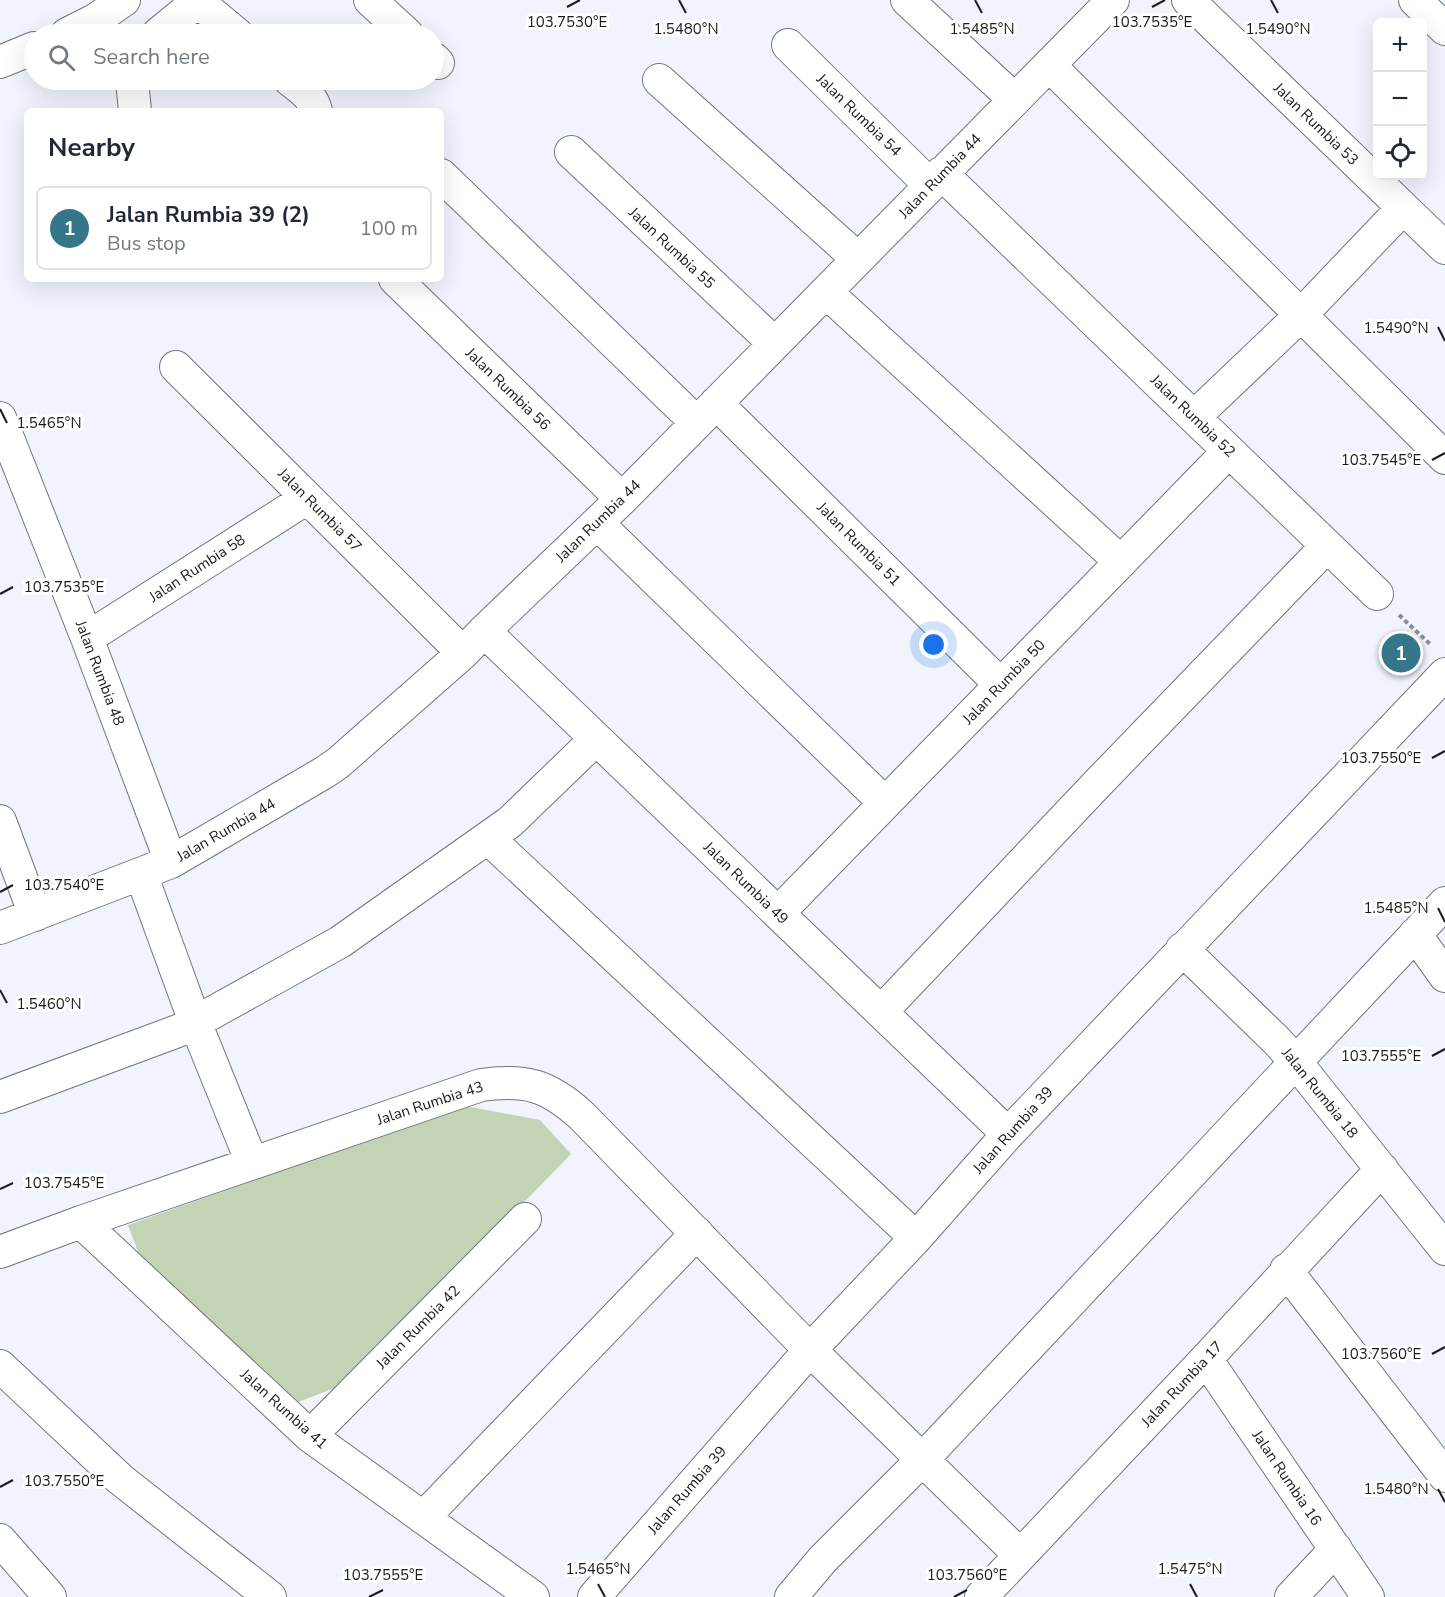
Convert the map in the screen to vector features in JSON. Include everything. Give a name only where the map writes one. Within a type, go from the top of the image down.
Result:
[{"type":"street","points":[[87,24],[124,0]]},
{"type":"street","points":[[370,0],[396,24]]},
{"type":"street","points":[[907,0],[1014,99]]},
{"type":"street","name":"Jalan Rumbia 44","points":[[0,928],[171,862],[338,763],[473,642],[622,499],[1113,0]]},
{"type":"street","name":"Jalan Rumbia 53","points":[[1188,0],[1403,207],[1440,233]]},
{"type":"street","points":[[1415,0],[1445,28]]},
{"type":"street","points":[[170,24],[197,1],[225,24]]},
{"type":"street","name":"Jalan Rumbia 54","points":[[788,45],[936,179]]},
{"type":"street","points":[[0,62],[24,52]]},
{"type":"street","points":[[1049,65],[1445,458]]},
{"type":"street","points":[[659,80],[858,259]]},
{"type":"street","points":[[133,90],[135,108]]},
{"type":"street","points":[[303,90],[315,108]]},
{"type":"street","name":"Jalan Rumbia 55","points":[[571,152],[774,344]]},
{"type":"street","name":"Jalan Rumbia 51","points":[[444,178],[706,413],[1001,685]]},
{"type":"street","name":"Jalan Rumbia 52","points":[[936,179],[1194,417],[1377,594]]},
{"type":"street","points":[[1194,417],[1300,316],[1403,207]]},
{"type":"street","name":"Jalan Rumbia 56","points":[[398,282],[622,499]]},
{"type":"street","points":[[826,292],[1121,562]]},
{"type":"street","name":"Jalan Rumbia 57","points":[[176,367],[307,498],[473,642]]},
{"type":"street","name":"Jalan Rumbia 48","points":[[1,423],[87,638],[171,862]]},
{"type":"street","name":"Jalan Rumbia 50","points":[[778,913],[1229,451]]},
{"type":"street","name":"Jalan Rumbia 58","points":[[87,638],[307,498]]},
{"type":"street","points":[[597,523],[885,803]]},
{"type":"street","points":[[881,1012],[1328,546]]},
{"type":"street","name":"Jalan Rumbia 49","points":[[473,642],[596,739],[1008,1134]]},
{"type":"street","name":"Jalan Rumbia 39","points":[[594,1597],[810,1350],[1182,949],[1441,662]]},
{"type":"street","points":[[0,1097],[183,1029],[340,942],[510,822],[596,739]]},
{"type":"street","points":[[0,821],[35,915]]},
{"type":"street","points":[[488,838],[916,1238]]},
{"type":"street","points":[[141,874],[195,1022],[252,1163]]},
{"type":"street","points":[[791,1597],[823,1559],[922,1460],[1445,903]]},
{"type":"street","points":[[1415,934],[1445,976]]},
{"type":"street","name":"Jalan Rumbia 18","points":[[1182,949],[1295,1061],[1445,1250]]},
{"type":"street","name":"Jalan Rumbia 43","points":[[0,1252],[481,1085],[503,1082],[527,1084],[546,1090],[564,1100],[810,1350],[1020,1555]]},
{"type":"street","name":"Jalan Rumbia 17","points":[[981,1597],[1382,1169]]},
{"type":"street","name":"Jalan Rumbia 42","points":[[310,1436],[525,1219]]},
{"type":"street","name":"Jalan Rumbia 41","points":[[81,1222],[310,1436],[533,1597]]},
{"type":"street","points":[[423,1518],[697,1233]]},
{"type":"street","points":[[1286,1270],[1445,1476]]},
{"type":"street","name":"Jalan Rumbia 16","points":[[1206,1359],[1368,1597]]},
{"type":"street","points":[[0,1365],[120,1479],[270,1597]]},
{"type":"street","points":[[0,1540],[50,1597]]},
{"type":"street","points":[[1291,1597],[1336,1549]]},
{"type":"path","points":[[1377,594],[1441,662]]},
{"type":"green space","points":[[465,1106],[540,1120],[571,1154],[348,1383],[293,1404],[138,1252],[128,1225]]},
{"type":"place","name":"Jalan Rumbia 39 (2)","points":[[1401,653]]}]
